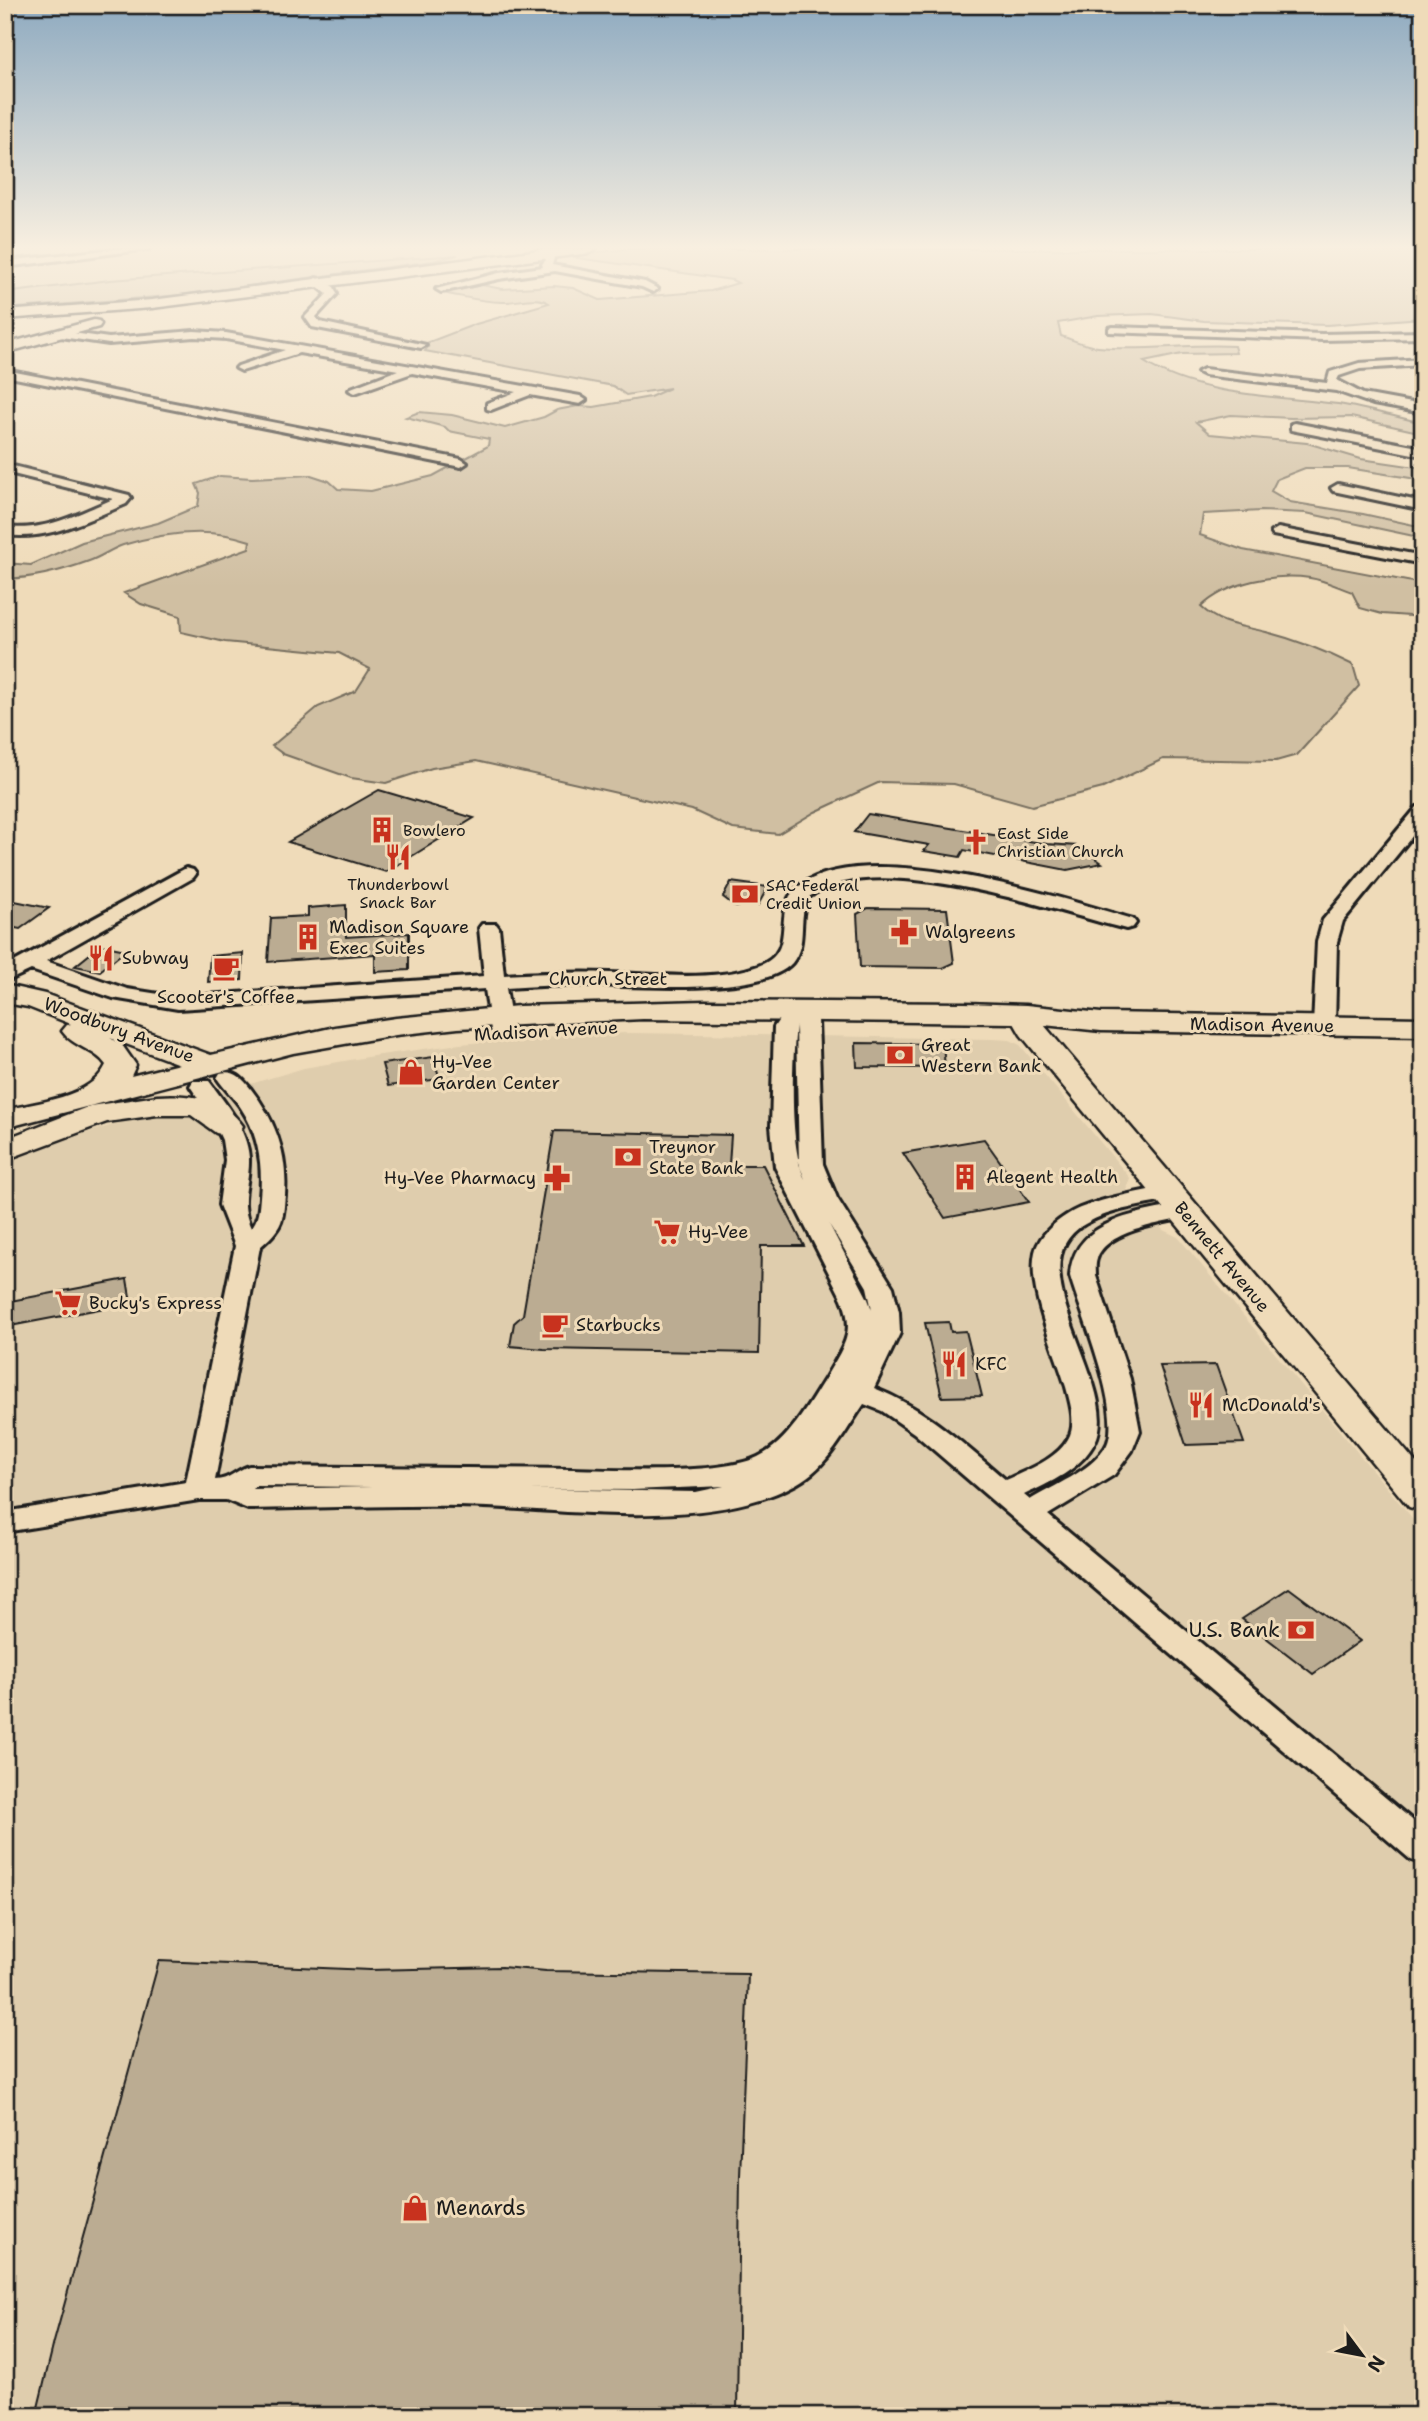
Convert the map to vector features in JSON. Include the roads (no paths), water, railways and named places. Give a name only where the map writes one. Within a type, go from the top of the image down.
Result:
[{"type":"main road","name":"Woodbury Avenue","points":[[5,994],[35,1000],[205,1074]]},
{"type":"main road","name":"Woodbury Avenue","points":[[5,1004],[205,1074]]},
{"type":"main road","name":"Madison Avenue","points":[[5,1119],[95,1105],[205,1074],[500,1022],[589,1027],[796,1022],[1028,1021],[1423,1027]]},
{"type":"main road","name":"Bennett Avenue","points":[[1028,1021],[1423,1497]]},
{"type":"main road","points":[[77,1031],[111,1051],[121,1065],[114,1081],[95,1105]]},
{"type":"main road","name":"Madison Avenue","points":[[5,1150],[95,1105]]},
{"type":"main road","points":[[95,1105],[189,1106],[210,1112],[227,1126]]},
{"type":"street","points":[[242,368],[260,362]]},
{"type":"street","points":[[373,362],[580,400]]},
{"type":"street","points":[[1338,388],[1331,381],[1334,374],[1341,370],[1370,365],[1423,362]]},
{"type":"street","points":[[355,390],[413,369]]},
{"type":"street","points":[[1204,372],[1338,388],[1357,396],[1423,409]]},
{"type":"street","points":[[5,373],[461,463]]},
{"type":"street","points":[[491,406],[529,391]]},
{"type":"street","points":[[1294,427],[1423,452]]},
{"type":"street","points":[[5,468],[124,498],[38,532],[21,534],[5,531]]},
{"type":"street","points":[[1338,488],[1423,506]]},
{"type":"street","points":[[1278,532],[1423,560]]},
{"type":"street","points":[[1324,1026],[1327,942],[1333,920],[1423,811]]},
{"type":"street","points":[[5,976],[186,874]]},
{"type":"street","name":"Church Street","points":[[30,962],[119,995],[160,1002],[495,982],[590,978],[719,978],[758,973],[772,967],[791,950],[794,941],[795,908],[801,894],[828,880],[848,876],[904,874],[953,877],[992,885],[1126,923]]},
{"type":"street","points":[[489,928],[500,1022]]},
{"type":"street","points":[[5,1522],[199,1490],[231,1490],[248,1499],[459,1496],[603,1502],[696,1502],[753,1490],[786,1477],[813,1458],[847,1388],[887,1333],[886,1312],[880,1287],[825,1198],[811,1164],[796,1022]]},
{"type":"street","points":[[205,1074],[237,1158],[231,1201],[234,1217],[247,1245]]},
{"type":"street","points":[[199,1490],[247,1245],[269,1221],[274,1184],[274,1162],[268,1133],[252,1103],[205,1074]]},
{"type":"street","points":[[1004,1493],[1067,1459],[1076,1450],[1087,1426],[1083,1399],[1047,1275],[1048,1250],[1054,1239],[1076,1219],[1111,1206],[1176,1202]]},
{"type":"street","points":[[1028,1514],[1104,1468],[1115,1457],[1126,1432],[1122,1401],[1085,1283],[1081,1265],[1084,1255],[1100,1238],[1176,1202]]},
{"type":"street","points":[[847,1388],[892,1405],[924,1426],[1423,1850]]},
{"type":"place","name":"Bowlero","points":[[382,830]]},
{"type":"place","name":"East Side Christian Church","points":[[976,842]]},
{"type":"place","name":"Thunderbowl Snack Bar","points":[[398,857]]},
{"type":"place","name":"SAC Federal Credit Union","points":[[745,894]]},
{"type":"place","name":"Walgreens","points":[[904,932]]},
{"type":"place","name":"Madison Square Exec Suites","points":[[308,937]]},
{"type":"place","name":"Subway","points":[[101,958]]},
{"type":"place","name":"Scooter's Coffee","points":[[226,968]]},
{"type":"place","name":"Great Western Bank","points":[[900,1055]]},
{"type":"place","name":"Hy-Vee Garden Center","points":[[411,1072]]},
{"type":"place","name":"Treynor State Bank","points":[[628,1157]]},
{"type":"place","name":"Alegent Health","points":[[965,1177]]},
{"type":"place","name":"Hy-Vee Pharmacy","points":[[557,1178]]},
{"type":"place","name":"Hy-Vee","points":[[667,1232]]},
{"type":"place","name":"Bucky's Express","points":[[68,1303]]},
{"type":"place","name":"Starbucks","points":[[555,1325]]},
{"type":"place","name":"KFC","points":[[954,1364]]},
{"type":"place","name":"McDonald's","points":[[1201,1405]]},
{"type":"place","name":"U.S. Bank","points":[[1301,1630]]},
{"type":"place","name":"Menards","points":[[415,2208]]}]
